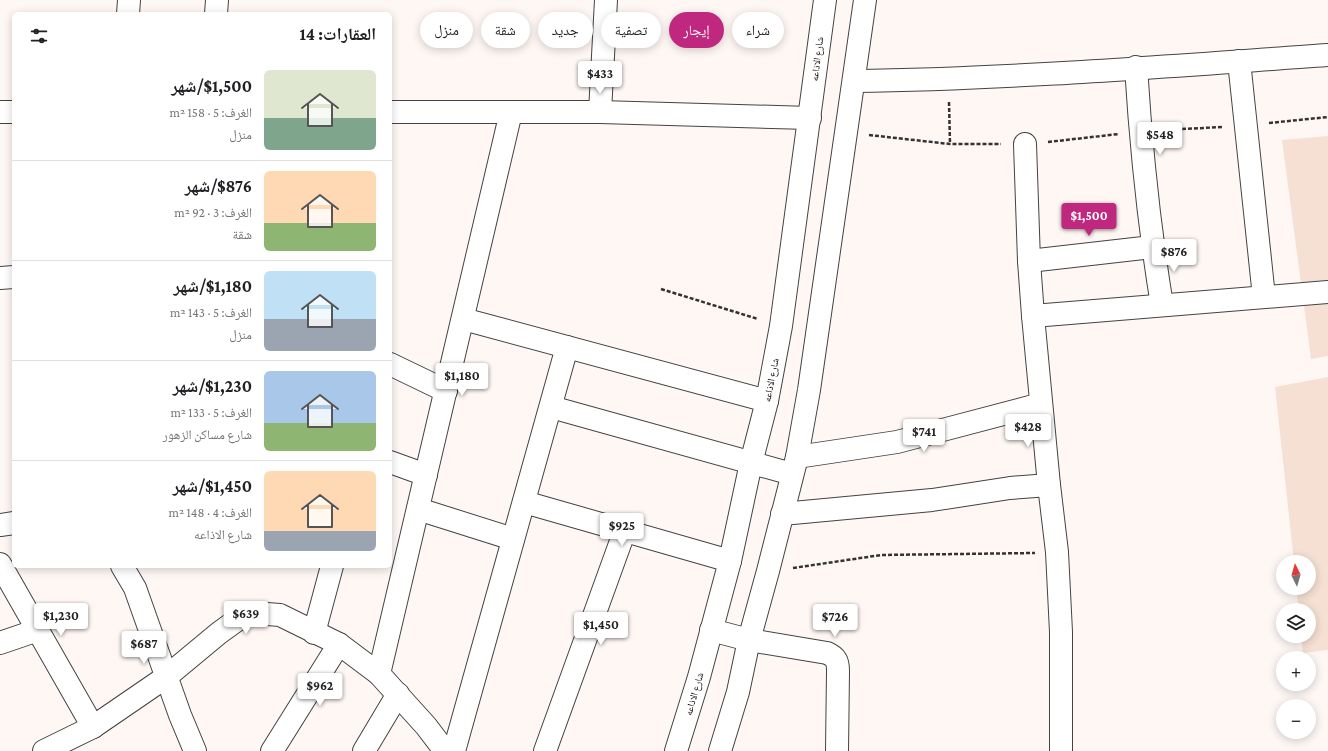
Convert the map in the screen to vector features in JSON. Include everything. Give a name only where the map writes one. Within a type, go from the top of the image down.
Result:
[{"type":"street","points":[[128,12],[129,0]]},
{"type":"street","points":[[216,12],[217,0]]},
{"type":"street","points":[[600,112],[606,0]]},
{"type":"street","name":"شارع الاذاعه","points":[[676,751],[712,630],[730,561],[751,463],[767,401],[780,326],[810,118],[825,0]]},
{"type":"street","points":[[727,750],[749,640],[768,572],[794,465],[809,390],[866,0]]},
{"type":"street","points":[[854,81],[949,80],[1328,55]]},
{"type":"street","points":[[1239,61],[1264,297]]},
{"type":"street","points":[[1136,68],[1140,132],[1152,247],[1162,305]]},
{"type":"street","points":[[0,112],[12,112]]},
{"type":"street","points":[[392,112],[600,112],[810,118]]},
{"type":"street","points":[[379,674],[511,112]]},
{"type":"street","points":[[1025,144],[1029,261],[1033,316],[1048,485],[1057,552],[1061,632],[1060,751]]},
{"type":"street","points":[[1029,261],[1152,247]]},
{"type":"street","points":[[0,278],[12,277]]},
{"type":"street","points":[[1033,316],[1328,292]]},
{"type":"street","points":[[463,319],[767,401]]},
{"type":"street","points":[[454,751],[567,347]]},
{"type":"street","points":[[392,365],[446,391]]},
{"type":"street","points":[[551,407],[751,463],[794,465],[897,442],[1041,404]]},
{"type":"street","points":[[392,463],[426,475]]},
{"type":"street","points":[[782,514],[932,500],[1010,488],[1048,485]]},
{"type":"street","points":[[524,502],[730,561]]},
{"type":"street","points":[[418,509],[513,540]]},
{"type":"street","points":[[0,525],[12,523]]},
{"type":"street","points":[[545,751],[625,530]]},
{"type":"street","points":[[0,564],[93,727]]},
{"type":"street","points":[[123,568],[135,588],[166,677],[195,751]]},
{"type":"street","points":[[135,588],[140,568]]},
{"type":"street","points":[[314,632],[331,568]]},
{"type":"street","points":[[44,751],[93,727],[166,677],[237,620],[254,613],[280,615],[339,644],[379,674],[426,726],[445,751]]},
{"type":"street","points":[[0,643],[38,630]]},
{"type":"street","points":[[712,630],[749,640],[827,653],[836,659],[838,671],[837,751]]},
{"type":"street","points":[[272,751],[339,644]]},
{"type":"street","points":[[364,751],[398,694]]},
{"type":"path","points":[[949,80],[950,144]]},
{"type":"path","points":[[846,132],[950,144],[1025,144],[1140,132],[1246,126],[1328,117]]},
{"type":"path","points":[[661,289],[780,326]]},
{"type":"path","points":[[768,572],[881,555],[1057,552]]},
{"type":"shaded area","points":[[1328,136],[1328,356],[1311,359],[1282,140]]},
{"type":"shaded area","points":[[1328,377],[1328,650],[1303,651],[1302,643],[1316,643],[1316,603],[1298,603],[1297,595],[1316,595],[1316,555],[1293,555],[1275,387]]}]
